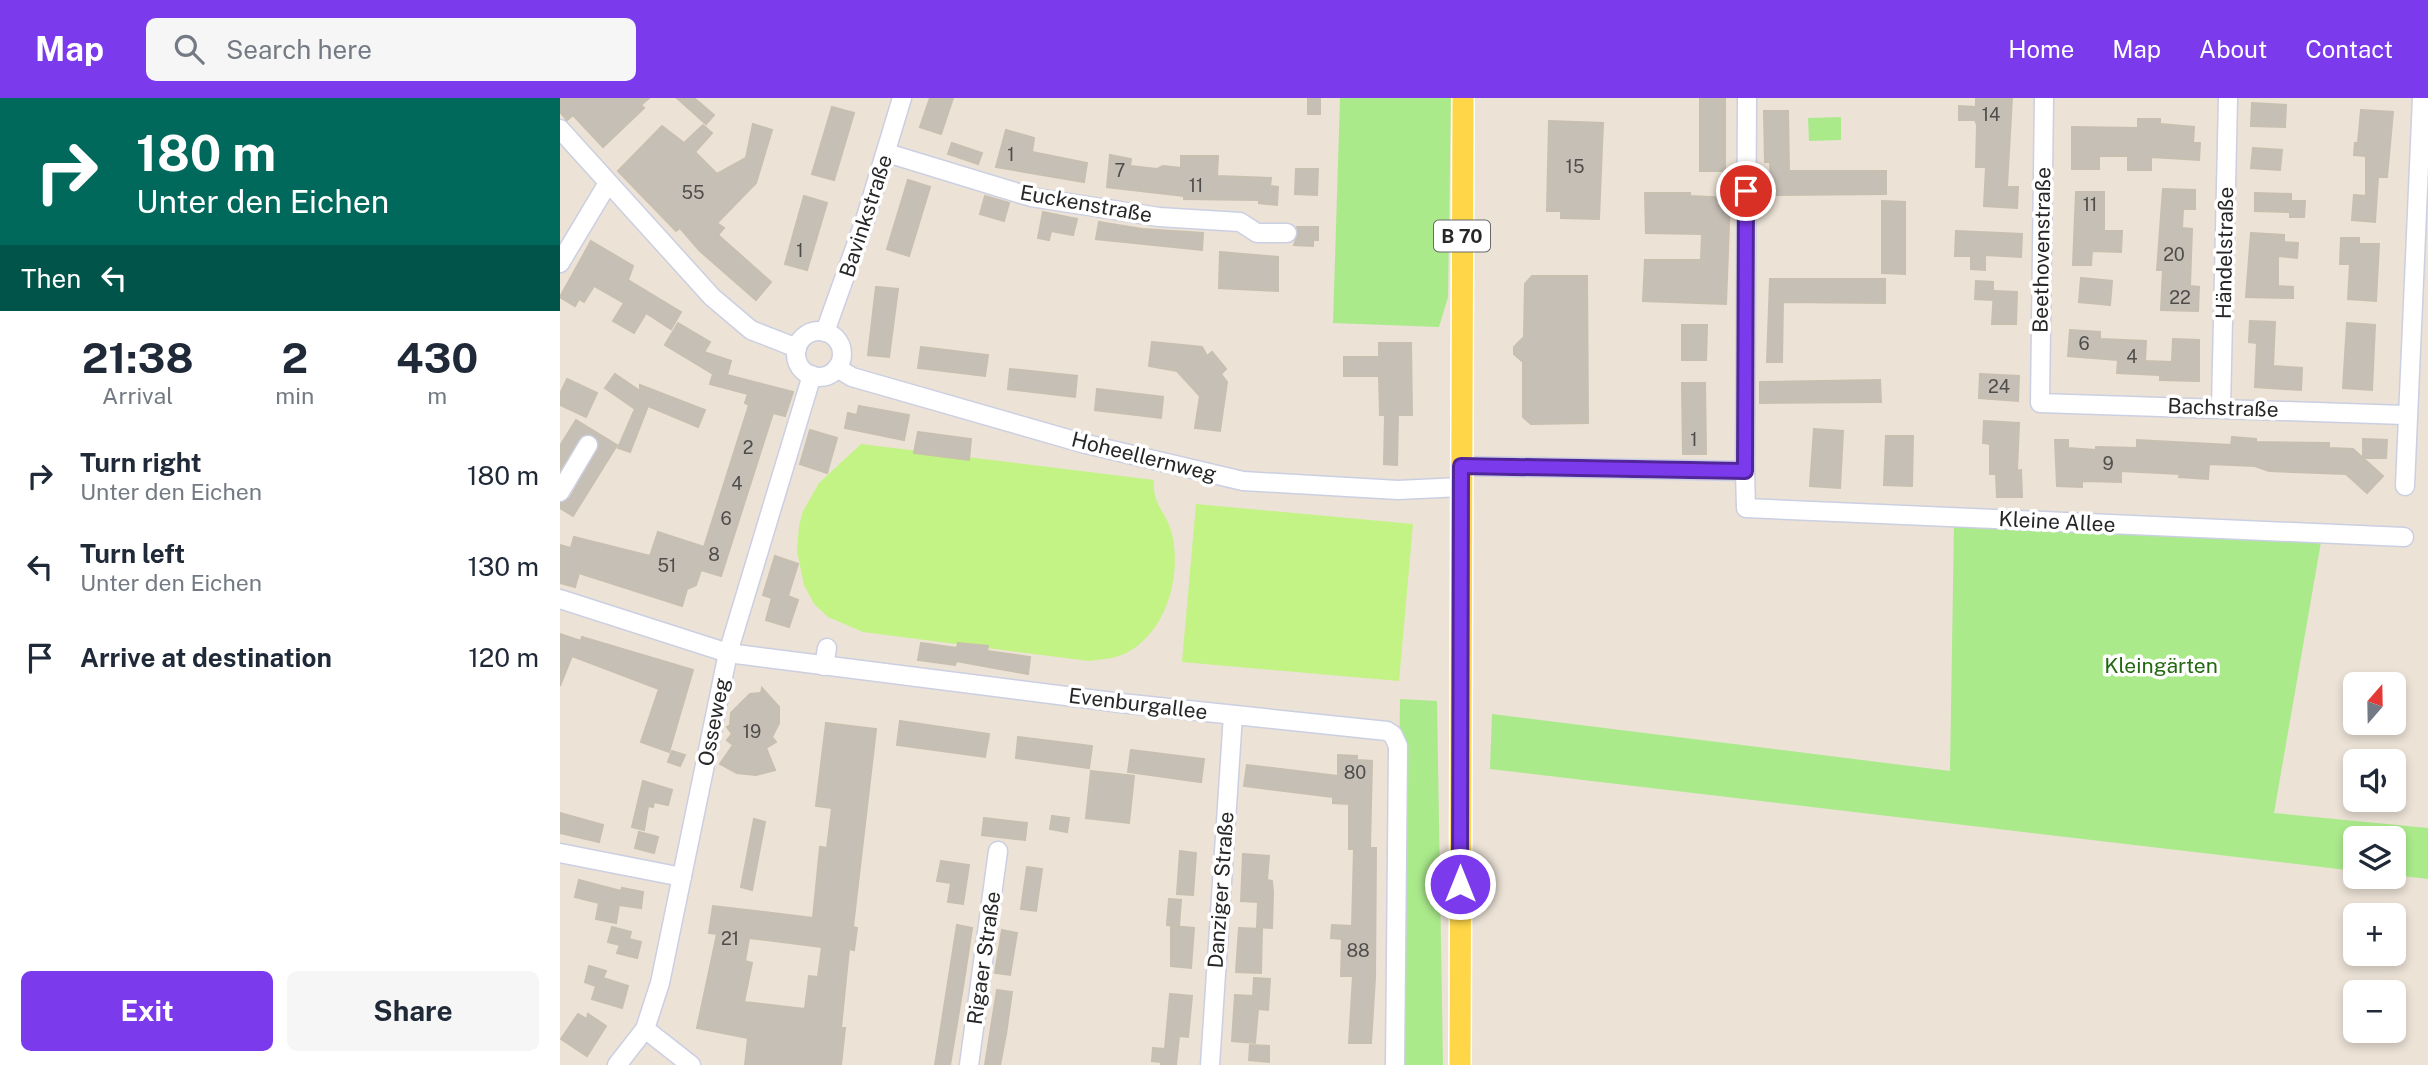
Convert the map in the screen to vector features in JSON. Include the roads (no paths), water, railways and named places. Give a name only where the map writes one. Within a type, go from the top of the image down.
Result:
[{"type":"main road","name":"B 70","points":[[1460,1065],[1463,98]]},
{"type":"street","name":"Bavinkstraße","points":[[825,332],[838,302],[887,153],[902,98]]},
{"type":"street","points":[[1745,471],[1747,98]]},
{"type":"street","name":"Beethovenstraße","points":[[2040,403],[2044,98]]},
{"type":"street","name":"Händelstraße","points":[[2221,408],[2228,98]]},
{"type":"street","points":[[2404,486],[2405,415],[2422,98]]},
{"type":"street","points":[[560,129],[712,297],[738,320],[766,339],[797,348]]},
{"type":"street","name":"Euckenstraße","points":[[887,153],[977,183],[1042,199],[1159,217],[1241,222],[1257,233],[1287,233]]},
{"type":"street","points":[[560,263],[608,183]]},
{"type":"street","points":[[825,332],[841,345],[842,354],[837,368],[828,375],[812,376],[797,362],[797,348],[809,333],[825,332]]},
{"type":"street","name":"Hoheellernweg","points":[[837,368],[852,377],[1082,443],[1243,481],[1398,490],[1461,477],[1745,471]]},
{"type":"street","name":"Osseweg","points":[[617,1065],[645,1028],[660,983],[728,653],[812,376]]},
{"type":"street","name":"Bachstraße","points":[[2040,403],[2405,415]]},
{"type":"street","points":[[560,492],[588,445]]},
{"type":"street","name":"Kleine Allee","points":[[1745,471],[1746,508],[2404,537]]},
{"type":"street","name":"Evenburgallee","points":[[560,599],[728,653],[826,657],[1233,715],[1380,730],[1396,740],[1395,1065]]},
{"type":"street","name":"Danziger Straße","points":[[1210,1065],[1233,715]]},
{"type":"street","name":"Rigaer Straße","points":[[969,1065],[998,851]]},
{"type":"street","points":[[560,853],[682,877]]},
{"type":"street","points":[[645,1028],[691,1065]]},
{"type":"park label","name":"Kleingärten","points":[[2161,666]]}]
